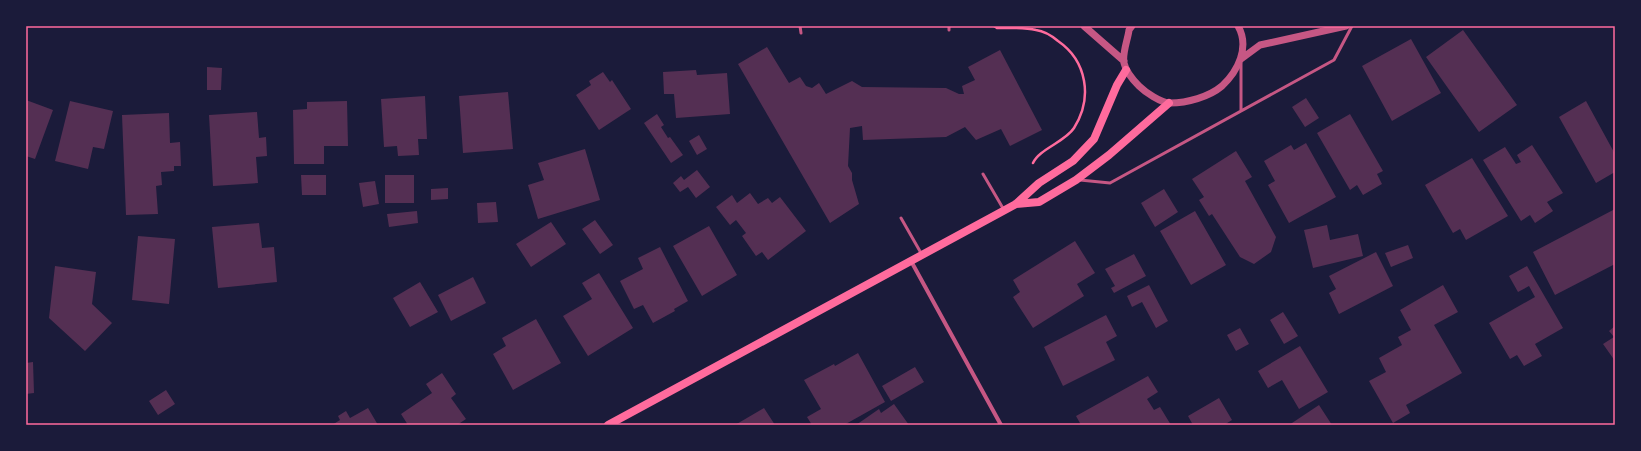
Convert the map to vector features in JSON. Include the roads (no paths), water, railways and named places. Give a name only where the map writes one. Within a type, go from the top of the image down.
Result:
[{"type":"main road","points":[[608,425],[1016,204],[1039,183],[1073,161],[1094,139],[1117,85],[1126,70]]},
{"type":"main road","points":[[1016,204],[1040,202],[1076,180],[1109,155],[1169,103]]},
{"type":"street","points":[[1084,26],[1124,61]]},
{"type":"street","points":[[1132,26],[1129,30],[1124,61],[1126,70],[1146,93],[1169,103],[1204,96],[1221,87],[1232,75],[1241,59],[1243,45],[1241,31],[1238,26]]},
{"type":"street","points":[[1241,59],[1260,45],[1346,26]]},
{"type":"street","points":[[911,261],[1001,425]]},
{"type":"lane","points":[[800,26],[801,33]]},
{"type":"lane","points":[[1076,180],[1110,182],[1334,60],[1352,26]]},
{"type":"lane","points":[[1241,59],[1241,111]]},
{"type":"lane","points":[[983,174],[1004,211]]},
{"type":"lane","points":[[901,218],[922,255]]}]
